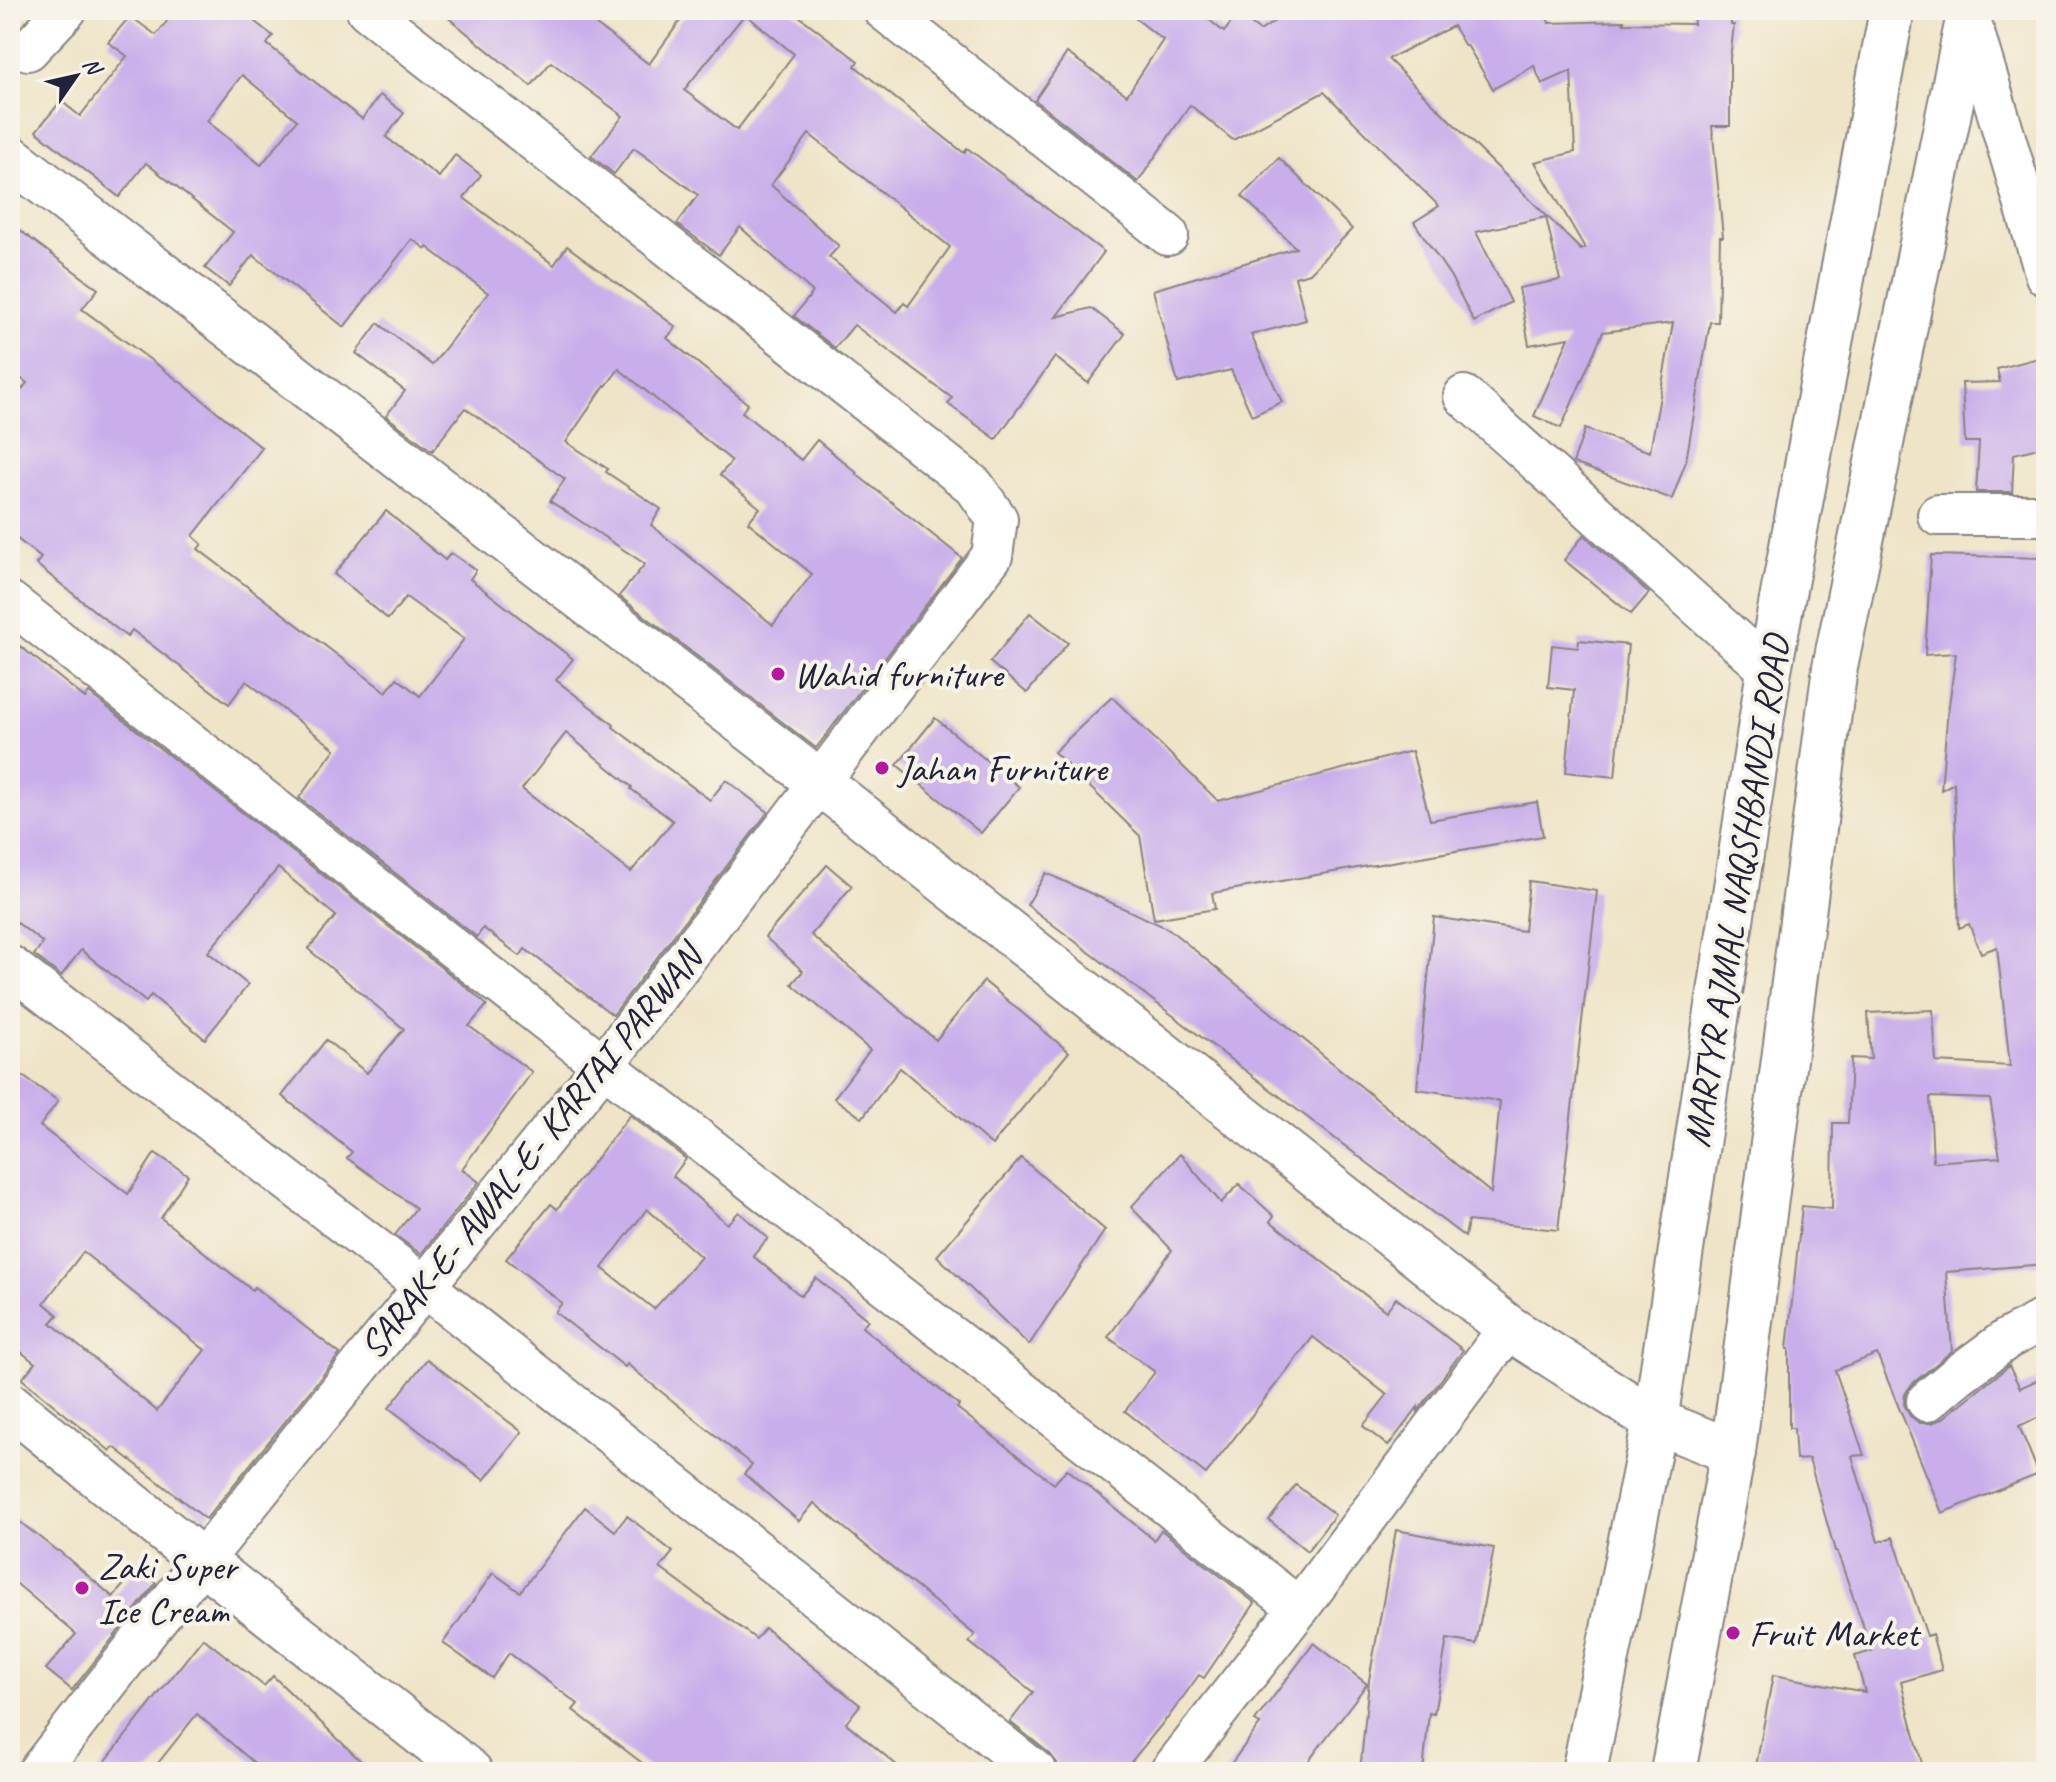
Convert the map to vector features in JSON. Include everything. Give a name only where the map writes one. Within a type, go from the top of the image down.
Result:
[{"type":"main road","name":"MARTYR AJMAL NAQSHBANDI ROAD","points":[[1584,1772],[1655,1421],[1769,670],[1892,10]]},
{"type":"main road","name":"MARTYR AJMAL NAQSHBANDI ROAD","points":[[1673,1772],[1733,1452],[1835,667],[1970,13]]},
{"type":"main road","points":[[10,157],[819,782],[1509,1328],[1655,1421],[1733,1452]]},
{"type":"main road","points":[[10,1405],[470,1772]]},
{"type":"street","points":[[28,50],[66,10]]},
{"type":"street","name":"SARAK-E- AWAL-E- KARTAI PARWAN","points":[[38,1772],[202,1561],[604,1065],[992,556],[997,519],[974,486],[367,10]]},
{"type":"street","points":[[884,10],[1168,235]]},
{"type":"street","points":[[1970,13],[2046,276]]},
{"type":"street","points":[[1464,396],[1769,670]]},
{"type":"street","points":[[1938,515],[2046,515]]},
{"type":"street","points":[[10,602],[1299,1608]]},
{"type":"street","points":[[10,966],[424,1286],[1036,1772]]},
{"type":"street","points":[[1927,1401],[2007,1339],[2046,1318]]},
{"type":"street","points":[[1170,1772],[1299,1608],[1509,1328]]},
{"type":"building","points":[[176,10],[240,10],[273,36],[267,44],[362,119],[380,95],[404,113],[386,137],[439,177],[455,155],[481,175],[464,198],[554,265],[567,246],[676,327],[667,338],[748,404],[742,412],[801,460],[817,440],[962,558],[816,748],[619,596],[645,564],[550,501],[565,479],[465,408],[432,451],[386,416],[405,391],[356,353],[378,323],[432,365],[488,293],[412,239],[344,327],[253,255],[229,286],[205,268],[233,232],[146,163],[119,197],[36,131],[61,101],[80,116],[127,56],[108,42],[130,16],[156,35]],"holes":[[[242,75],[297,120],[261,165],[207,121]],[[619,369],[732,461],[720,475],[760,508],[748,522],[812,574],[773,625],[651,525],[661,509],[566,442]]]},
{"type":"building","points":[[439,10],[576,10],[649,64],[688,10],[791,10],[858,61],[855,66],[964,153],[967,148],[1104,252],[1056,317],[1091,308],[1125,334],[1088,383],[1055,357],[996,439],[948,404],[952,398],[854,325],[835,348],[794,316],[813,292],[740,227],[719,255],[677,224],[698,195],[634,148],[614,174],[591,156],[623,116],[551,62],[531,86]],"holes":[[[745,14],[794,54],[737,130],[684,90]],[[809,134],[950,247],[908,306],[904,303],[897,312],[829,257],[839,246],[771,185]]]},
{"type":"building","points":[[1125,10],[1197,10],[1224,32],[1238,14],[1260,31],[1291,10],[1544,10],[1549,23],[1624,21],[1694,24],[1693,10],[1731,10],[1731,25],[1734,25],[1730,59],[1730,126],[1712,126],[1723,237],[1720,237],[1718,322],[1710,322],[1686,461],[1672,499],[1573,463],[1585,429],[1650,452],[1673,323],[1603,332],[1561,428],[1534,416],[1569,338],[1529,345],[1519,288],[1560,280],[1546,217],[1476,232],[1511,302],[1474,322],[1451,277],[1414,222],[1439,206],[1324,92],[1233,140],[1190,105],[1138,182],[1035,100],[1067,53],[1127,95],[1163,40]],"holes":[[[1453,26],[1493,89],[1534,66],[1542,84],[1571,71],[1575,152],[1535,162],[1585,248],[1581,250],[1388,59]]]},
{"type":"building","points":[[1279,158],[1352,229],[1310,273],[1295,277],[1306,320],[1251,335],[1282,402],[1252,416],[1231,370],[1178,383],[1153,290],[1296,248],[1242,196]]},
{"type":"building","points":[[10,223],[98,289],[82,309],[262,448],[193,536],[202,544],[198,549],[386,692],[397,678],[420,696],[464,639],[406,597],[388,619],[334,574],[386,511],[445,560],[451,553],[476,570],[470,579],[573,659],[556,680],[613,727],[710,800],[726,780],[768,812],[613,1015],[525,949],[520,956],[483,928],[477,937],[299,798],[335,749],[246,681],[229,704],[132,630],[127,637],[36,564],[41,558],[10,533],[10,404],[27,383],[10,370]],"holes":[[[566,733],[673,821],[631,872],[522,789]]]},
{"type":"building","points":[[2046,356],[2046,446],[2014,454],[2012,492],[1976,492],[1979,442],[1965,442],[1962,383],[2000,382],[1997,369]]},
{"type":"building","points":[[1584,535],[1649,593],[1631,614],[1564,560]]},
{"type":"building","points":[[1931,555],[2046,558],[2046,1264],[1946,1272],[1952,1351],[1912,1384],[1905,1394],[1904,1404],[1910,1416],[1920,1423],[1932,1423],[1942,1419],[2009,1366],[2020,1388],[2046,1376],[2046,1414],[2019,1426],[2039,1474],[1942,1513],[1877,1354],[1835,1370],[1864,1455],[1852,1456],[1878,1542],[1893,1537],[1927,1636],[1932,1634],[1942,1670],[1901,1682],[1924,1772],[1890,1772],[1889,1766],[1755,1772],[1773,1675],[1865,1692],[1855,1656],[1872,1651],[1835,1551],[1809,1459],[1796,1460],[1794,1428],[1789,1428],[1787,1349],[1802,1206],[1832,1209],[1833,1123],[1848,1123],[1851,1058],[1871,1059],[1868,1013],[1933,1010],[1936,1062],[2010,1066],[1997,947],[1981,953],[1969,924],[1959,928],[1954,783],[1941,790],[1956,653],[1925,655]],"holes":[[[1930,1097],[1990,1099],[2000,1157],[1933,1162]]]},
{"type":"building","points":[[1030,613],[1068,643],[1027,693],[990,662]]},
{"type":"building","points":[[10,638],[85,698],[89,693],[465,986],[487,1005],[469,1026],[532,1072],[462,1169],[479,1182],[421,1254],[395,1235],[416,1208],[347,1158],[352,1152],[282,1096],[326,1040],[367,1073],[404,1029],[308,949],[336,916],[278,868],[208,952],[248,985],[205,1039],[151,995],[146,1002],[81,950],[61,976],[34,955],[43,943],[10,917]]},
{"type":"building","points":[[1579,640],[1628,645],[1615,777],[1566,772],[1574,690],[1548,687],[1552,645],[1578,648]]},
{"type":"building","points":[[1112,697],[1218,801],[1412,751],[1430,820],[1537,802],[1543,836],[1212,893],[1215,909],[1154,919],[1140,836],[1054,752]]},
{"type":"building","points":[[935,718],[1019,787],[981,833],[897,765]]},
{"type":"building","points":[[827,865],[852,886],[811,935],[936,1040],[984,981],[1069,1052],[992,1145],[900,1068],[862,1118],[834,1098],[870,1050],[792,984],[803,971],[765,937]]},
{"type":"building","points":[[1046,873],[1169,929],[1491,1193],[1500,1101],[1417,1089],[1434,917],[1524,931],[1529,881],[1597,891],[1558,1230],[1468,1221],[1465,1237],[1027,905]]},
{"type":"building","points":[[10,1067],[58,1101],[40,1126],[128,1194],[155,1153],[188,1175],[161,1218],[340,1354],[206,1519],[114,1447],[110,1451],[22,1379],[35,1363],[10,1343]],"holes":[[[83,1252],[205,1350],[157,1411],[51,1323],[58,1315],[44,1303]]]},
{"type":"building","points":[[630,1115],[686,1159],[673,1176],[727,1224],[739,1212],[768,1238],[753,1256],[801,1296],[816,1278],[868,1320],[862,1327],[959,1405],[957,1408],[1054,1484],[1067,1469],[1154,1540],[1161,1530],[1255,1603],[1204,1678],[1199,1675],[1123,1772],[1062,1772],[1050,1754],[1010,1722],[1033,1692],[969,1642],[975,1635],[814,1503],[799,1521],[744,1474],[752,1465],[627,1364],[625,1367],[555,1312],[562,1303],[506,1259],[551,1204],[557,1209]],"holes":[[[647,1209],[701,1257],[654,1309],[602,1268]]]},
{"type":"building","points":[[1180,1154],[1221,1203],[1239,1184],[1274,1216],[1270,1221],[1386,1311],[1396,1298],[1463,1350],[1388,1446],[1363,1426],[1387,1395],[1313,1337],[1206,1474],[1125,1411],[1155,1372],[1108,1337],[1172,1250],[1131,1207]]},
{"type":"building","points":[[1021,1158],[1105,1230],[1029,1345],[937,1256]]},
{"type":"building","points":[[427,1359],[522,1432],[484,1480],[389,1408]]},
{"type":"building","points":[[1296,1485],[1335,1515],[1307,1551],[1269,1520]]},
{"type":"building","points":[[585,1507],[615,1531],[627,1516],[673,1552],[660,1568],[756,1639],[765,1628],[860,1705],[846,1723],[905,1772],[654,1772],[573,1710],[578,1704],[509,1653],[492,1678],[443,1643],[493,1573],[520,1592]]},
{"type":"building","points":[[10,1514],[113,1597],[138,1568],[156,1583],[72,1690],[46,1669],[76,1634],[10,1578]]},
{"type":"building","points":[[1396,1530],[1494,1548],[1476,1644],[1447,1639],[1434,1714],[1429,1713],[1423,1772],[1360,1772],[1369,1680]]},
{"type":"building","points":[[203,1638],[264,1686],[273,1676],[372,1772],[265,1772],[197,1714],[151,1772],[97,1772]]},
{"type":"building","points":[[1314,1643],[1367,1684],[1300,1772],[1225,1772],[1260,1724],[1255,1721]]},
{"type":"place","name":"Wahid furniture","points":[[778,674]]},
{"type":"place","name":"Jahan Furniture","points":[[882,768]]},
{"type":"place","name":"Zaki Super Ice Cream","points":[[82,1588]]},
{"type":"place","name":"Fruit Market","points":[[1733,1633]]}]
